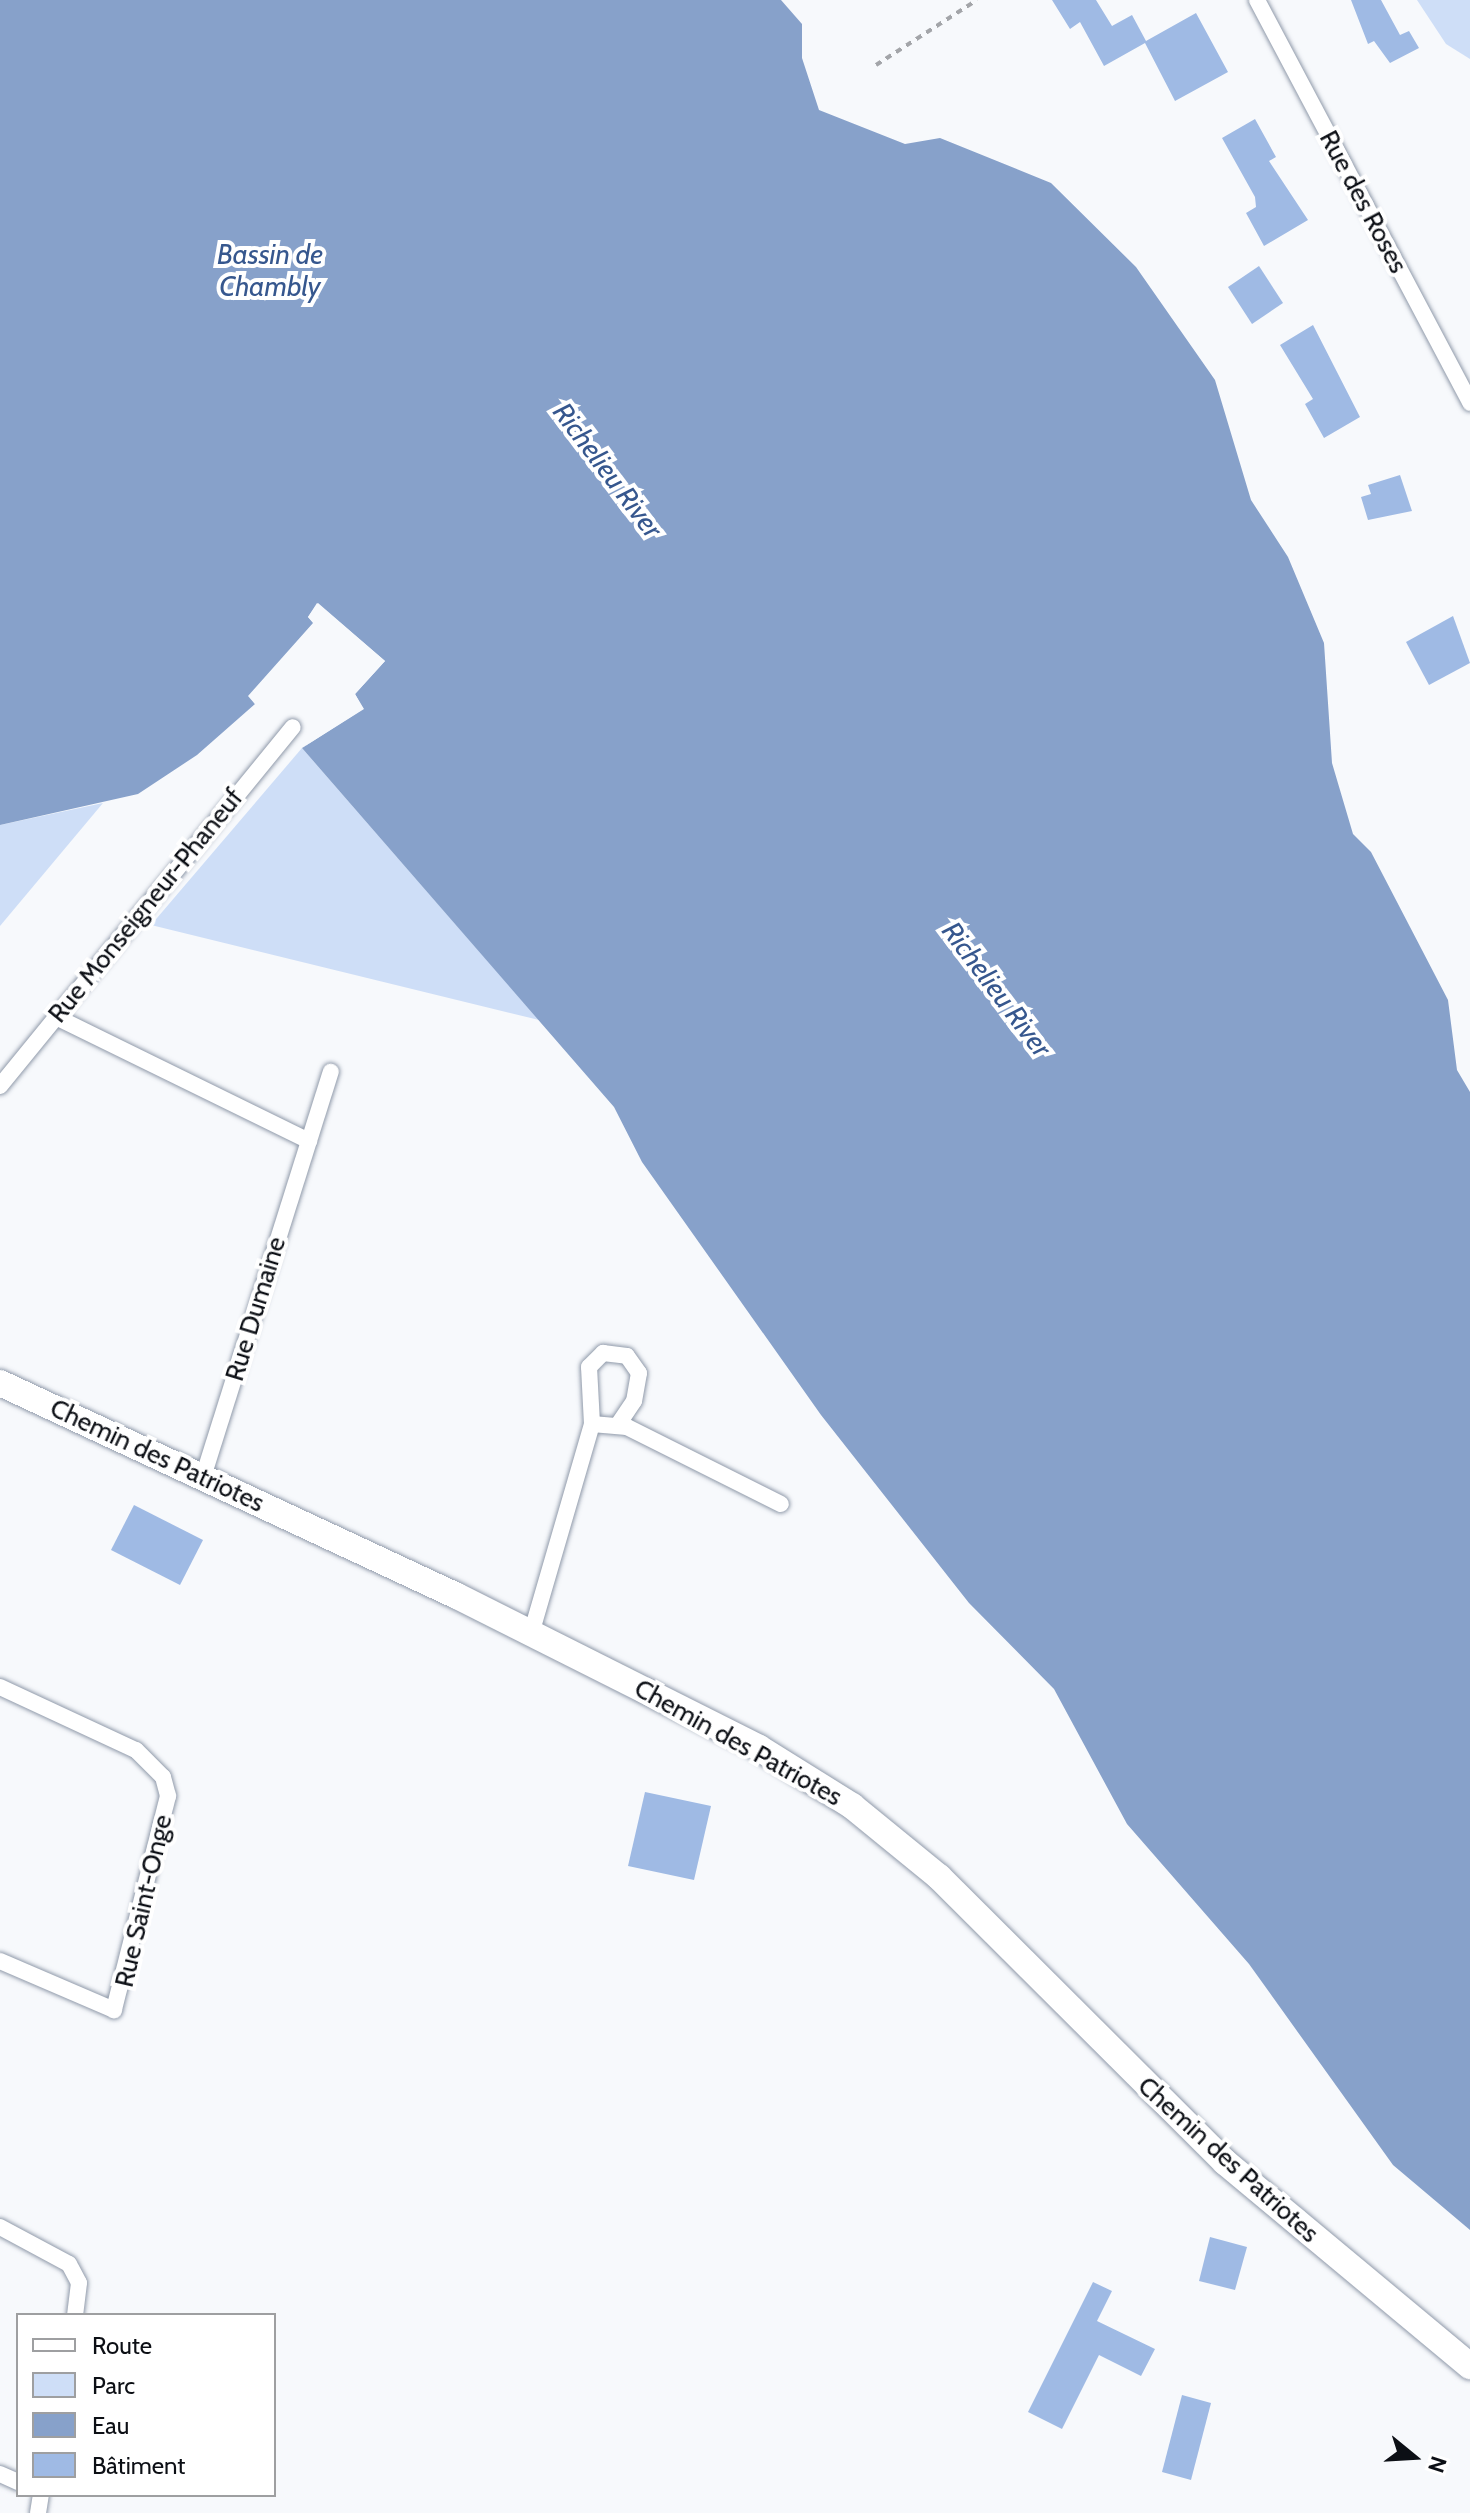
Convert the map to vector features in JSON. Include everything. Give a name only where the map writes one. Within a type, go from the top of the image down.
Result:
[{"type":"main road","name":"Chemin des Patriotes","points":[[0,1383],[531,1634],[759,1748],[898,1841],[1196,2135],[1470,2366]]},
{"type":"street","name":"Rue des Roses","points":[[1257,0],[1465,381],[1470,403]]},
{"type":"street","name":"Rue Monseigneur-Phaneuf","points":[[0,1086],[293,727]]},
{"type":"street","points":[[56,1017],[309,1141]]},
{"type":"street","name":"Rue Dumaine","points":[[203,1477],[331,1072]]},
{"type":"street","points":[[531,1634],[592,1424],[589,1367],[595,1356],[615,1353],[633,1362],[639,1379],[618,1425]]},
{"type":"street","points":[[592,1424],[618,1425],[781,1504]]},
{"type":"street","name":"Rue Saint-Onge","points":[[0,1687],[136,1750],[163,1777],[165,1821],[120,2002],[104,2010],[0,1961]]},
{"type":"street","points":[[0,2227],[69,2264],[79,2283],[75,2313]]},
{"type":"path","points":[[876,65],[977,0]]},
{"type":"green space","points":[[1417,0],[1470,0],[1470,59],[1446,44]]},
{"type":"green space","points":[[302,748],[539,1020],[151,925]]},
{"type":"green space","points":[[103,803],[0,926],[0,825]]},
{"type":"water","points":[[0,0],[781,0],[802,24],[802,58],[819,110],[905,144],[940,138],[1051,183],[1136,267],[1215,380],[1251,500],[1288,557],[1324,643],[1332,763],[1353,834],[1371,852],[1448,1000],[1457,1070],[1470,1092],[1470,2230],[1393,2165],[1249,1964],[1127,1824],[1054,1689],[969,1603],[821,1415],[642,1162],[614,1107],[302,748],[363,709],[355,694],[385,661],[317,603],[308,617],[314,623],[249,696],[255,704],[197,755],[138,794],[0,825]]},
{"type":"pier","points":[[318,603],[385,661],[355,694],[364,709],[302,748],[358,708],[351,693],[379,661],[318,609],[317,625],[255,704],[248,696],[313,623],[308,617]]},
{"type":"building","points":[[1052,0],[1096,0],[1112,26],[1132,15],[1146,41],[1196,13],[1228,72],[1175,101],[1145,43],[1104,66],[1080,22],[1070,29]]},
{"type":"building","points":[[1351,0],[1381,0],[1400,35],[1409,31],[1419,48],[1390,63],[1374,41],[1368,44]]},
{"type":"building","points":[[1255,119],[1276,157],[1269,161],[1308,220],[1264,246],[1246,213],[1256,207],[1255,197],[1222,138]]},
{"type":"building","points":[[1259,266],[1283,303],[1252,324],[1228,287]]},
{"type":"building","points":[[1313,325],[1360,417],[1324,438],[1305,404],[1313,399],[1280,345]]},
{"type":"building","points":[[1400,475],[1412,511],[1368,520],[1361,497],[1371,494],[1368,485]]},
{"type":"building","points":[[1453,616],[1470,663],[1429,685],[1406,642]]},
{"type":"building","points":[[134,1505],[203,1540],[180,1585],[111,1550]]},
{"type":"building","points":[[645,1792],[711,1806],[694,1880],[628,1866]]},
{"type":"building","points":[[1210,2237],[1247,2247],[1235,2290],[1199,2281]]},
{"type":"building","points":[[1093,2282],[1112,2291],[1097,2321],[1155,2349],[1141,2376],[1099,2355],[1062,2429],[1028,2412]]},
{"type":"building","points":[[1182,2395],[1211,2403],[1191,2480],[1162,2472]]},
{"type":"water label","name":"Bassin de Chambly","points":[[270,270]]},
{"type":"water label","name":"Richelieu River","points":[[608,470]]},
{"type":"water label","name":"Richelieu River","points":[[997,989]]}]
